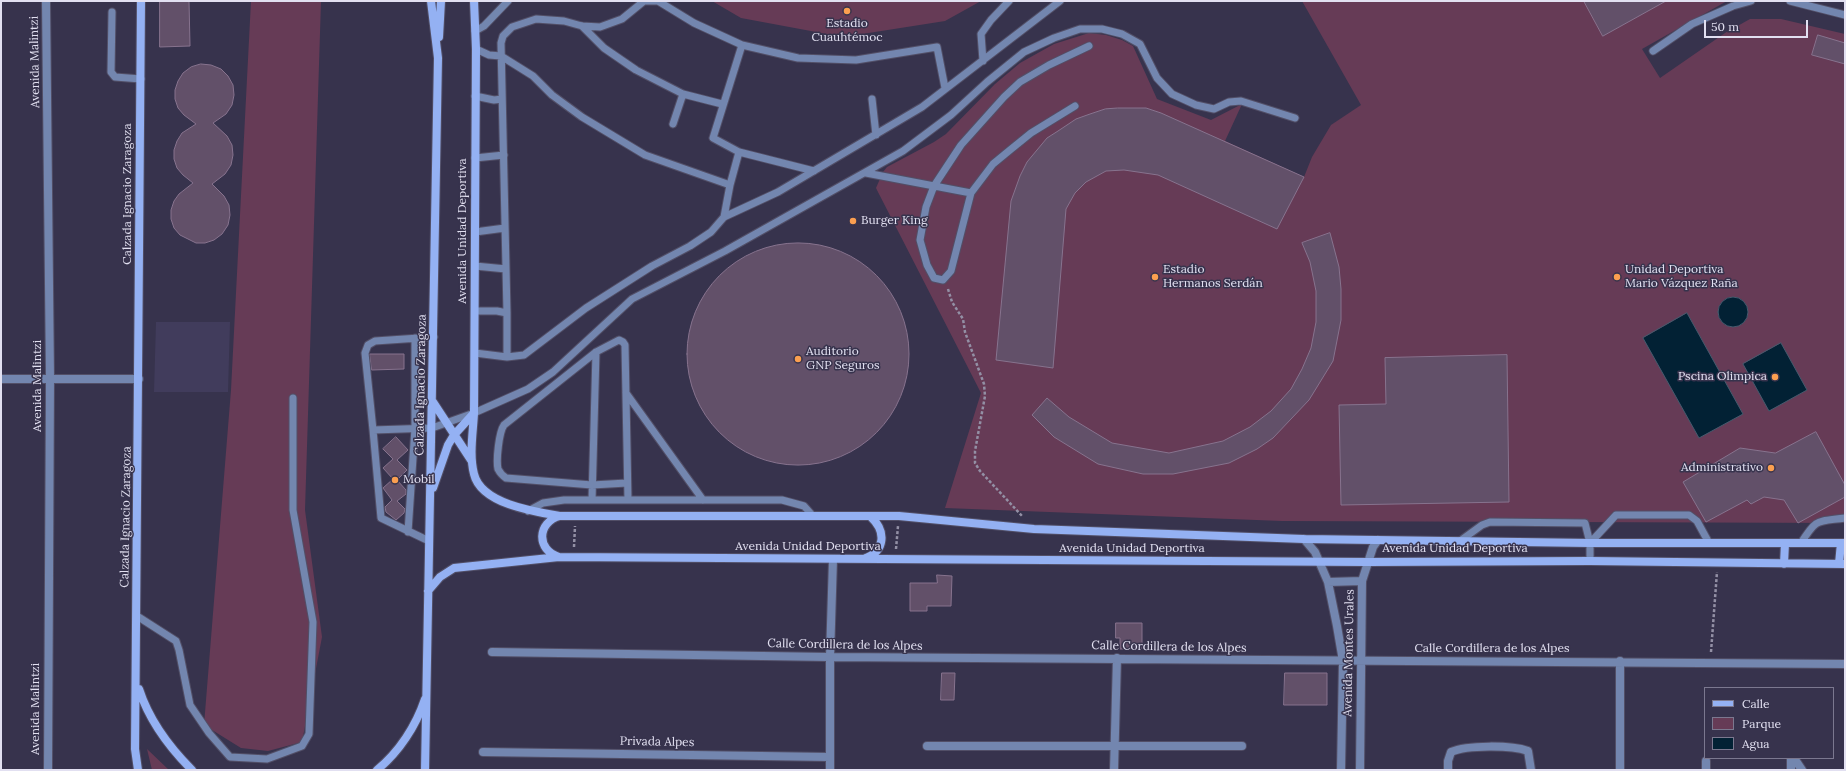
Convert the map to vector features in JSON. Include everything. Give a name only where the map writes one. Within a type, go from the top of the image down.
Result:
[{"type":"street","name":"Avenida Malintzi","points":[[46,1],[50,379],[48,770]]},
{"type":"street","name":"Calzada Ignacio Zaragoza","points":[[138,770],[135,749],[140,379],[141,1]]},
{"type":"street","name":"Calzada Ignacio Zaragoza","points":[[425,770],[428,690],[428,591],[434,337],[438,58],[431,1]]},
{"type":"street","points":[[438,58],[441,1]]},
{"type":"street","name":"Avenida Unidad Deportiva","points":[[474,1],[476,48],[475,353],[474,413],[471,460],[474,476],[480,487],[497,499],[528,511],[560,516],[898,516],[1034,529],[1304,539],[1590,543],[1843,543]]},
{"type":"street","points":[[1,379],[140,379]]},
{"type":"street","name":"Avenida Unidad Deportiva","points":[[432,402],[471,460]]},
{"type":"street","points":[[430,503],[448,445],[454,435],[474,413]]},
{"type":"street","points":[[559,557],[552,555],[546,550],[541,536],[547,522],[560,516]]},
{"type":"street","points":[[861,560],[878,550],[882,541],[882,532],[878,523],[870,517]]},
{"type":"street","name":"Avenida Montes Urales","points":[[1304,539],[1315,552],[1328,582],[1343,661],[1341,770]]},
{"type":"street","name":"Avenida Montes Urales","points":[[1360,770],[1362,581],[1373,547],[1378,540]]},
{"type":"street","points":[[1784,564],[1785,543]]},
{"type":"street","points":[[1842,564],[1843,543]]},
{"type":"street","name":"Avenida Unidad Deportiva","points":[[428,591],[440,577],[454,568],[559,557],[1368,562],[1590,561],[1842,564]]},
{"type":"street","points":[[830,770],[830,657],[833,559]]},
{"type":"street","points":[[1328,582],[1362,581]]},
{"type":"street","name":"Calle Cordillera de los Alpes","points":[[492,652],[830,657],[1117,658],[1343,661],[1620,661],[1845,664]]},
{"type":"street","points":[[1114,770],[1117,658]]},
{"type":"street","points":[[1620,661],[1620,770]]},
{"type":"street","points":[[137,682],[143,702],[156,725],[168,742],[192,770]]},
{"type":"street","points":[[377,770],[406,739],[420,712],[428,690]]},
{"type":"street","points":[[927,746],[1242,746]]},
{"type":"street","points":[[1448,770],[1448,761],[1451,752],[1460,748],[1517,747],[1528,751],[1531,770]]},
{"type":"street","name":"Privada Alpes","points":[[483,752],[830,757]]},
{"type":"street","points":[[1791,759],[1791,770]]},
{"type":"street","points":[[1795,759],[1802,770]]},
{"type":"street","points":[[1706,761],[1706,770]]},
{"type":"lane","points":[[475,31],[484,26],[508,1]]},
{"type":"lane","points":[[507,357],[508,313],[501,43],[503,36],[512,27],[536,19],[564,21],[582,26],[600,27],[622,19],[644,1],[658,2],[694,23],[742,45],[798,58],[856,60],[937,47],[945,88]]},
{"type":"lane","points":[[983,60],[981,34],[991,20],[1009,1]]},
{"type":"lane","points":[[475,353],[507,357],[524,355],[586,308],[652,266],[690,246],[706,235],[724,217],[778,192],[922,107],[1060,1]]},
{"type":"lane","points":[[1653,51],[1692,24],[1733,6],[1751,1]]},
{"type":"lane","points":[[1790,1],[1845,16]]},
{"type":"lane","points":[[112,12],[111,72],[115,77],[141,79]]},
{"type":"lane","points":[[582,26],[604,48],[636,70],[682,94],[722,104]]},
{"type":"lane","points":[[373,430],[432,428],[474,413],[528,389],[553,372],[632,299],[725,251],[866,173],[923,137],[1024,52],[1054,38],[1080,29],[1102,29],[1122,34],[1140,44],[1157,78],[1172,94],[1196,105],[1214,109],[1229,102],[1241,101],[1295,118]]},
{"type":"lane","points":[[742,45],[712,138],[739,152],[814,171]]},
{"type":"lane","points":[[1075,106],[1031,133],[993,164],[971,192],[951,271],[943,280],[934,278],[927,265],[920,240],[926,207],[934,186],[961,145],[1004,96],[1020,82],[1049,65],[1089,46]]},
{"type":"lane","points":[[476,48],[489,55],[501,56],[533,76],[552,95],[582,117],[645,156],[730,185]]},
{"type":"lane","points":[[673,124],[682,94]]},
{"type":"lane","points":[[476,96],[494,100],[502,99]]},
{"type":"lane","points":[[872,99],[876,135]]},
{"type":"lane","points":[[724,217],[730,185],[739,152]]},
{"type":"lane","points":[[475,158],[504,155]]},
{"type":"lane","points":[[866,173],[971,192]]},
{"type":"lane","points":[[475,232],[505,228]]},
{"type":"lane","points":[[475,266],[506,269]]},
{"type":"lane","points":[[475,311],[497,311],[508,313]]},
{"type":"lane","points":[[429,541],[385,521],[381,518],[379,513],[373,430],[365,353],[368,345],[375,341],[434,337]]},
{"type":"lane","points":[[408,532],[415,428],[415,338]]},
{"type":"lane","points":[[627,482],[592,485],[506,478],[500,474],[498,468],[500,431],[504,425],[596,352],[615,341],[623,342],[625,345],[628,500]]},
{"type":"lane","points":[[592,500],[596,352]]},
{"type":"lane","points":[[626,392],[703,500]]},
{"type":"lane","points":[[137,616],[176,641],[190,704],[209,733],[230,757],[267,760],[302,746],[309,734],[313,622],[293,510],[293,398]]},
{"type":"lane","points":[[528,511],[543,503],[564,500],[782,500],[804,506],[813,516]]},
{"type":"lane","points":[[1590,543],[1616,515],[1689,515],[1697,521],[1709,543]]},
{"type":"lane","points":[[1801,543],[1812,527],[1818,522],[1845,518]]},
{"type":"lane","points":[[1460,541],[1482,525],[1490,522],[1585,523],[1590,543],[1590,561]]},
{"type":"path","points":[[943,280],[951,296],[952,302],[963,319],[965,332],[984,384],[985,396],[975,451],[975,463],[980,472],[1034,529]]},
{"type":"path","points":[[574,557],[575,516]]},
{"type":"path","points":[[894,560],[898,516]]},
{"type":"path","points":[[1710,663],[1718,563]]},
{"type":"shaded area","points":[[156,322],[230,322],[228,392],[154,392]]},
{"type":"green space","points":[[251,1],[321,1],[305,510],[322,637],[302,742],[268,751],[241,748],[204,725],[231,390]]},
{"type":"green space","points":[[712,1],[981,1],[945,21],[843,37],[741,18]]},
{"type":"green space","points":[[1302,1],[1727,1],[1642,49],[1660,78],[1725,33],[1750,19],[1781,19],[1845,34],[1845,523],[1282,521],[945,508],[981,393],[876,188],[883,172],[887,167],[946,134],[995,84],[1020,63],[1054,44],[1089,33],[1106,35],[1122,40],[1133,46],[1157,99],[1211,120],[1242,104],[1225,141],[1304,177],[1312,157],[1331,125],[1361,105]]},
{"type":"green space","points":[[147,749],[169,770],[152,770]]},
{"type":"water","points":[[1733,297],[1744,301],[1748,312],[1744,323],[1733,327],[1722,323],[1718,312],[1722,301]]},
{"type":"water","points":[[1687,313],[1743,414],[1699,438],[1643,338]]},
{"type":"water","name":"Pscina Olimpica","points":[[1781,343],[1807,390],[1769,411],[1743,364]]},
{"type":"building","points":[[160,1],[189,1],[190,46],[160,47]]},
{"type":"building","points":[[1584,1],[1666,1],[1603,36]]},
{"type":"building","points":[[1818,35],[1845,43],[1845,64],[1812,55]]},
{"type":"building","points":[[201,64],[211,65],[221,69],[228,76],[233,85],[234,95],[232,105],[226,114],[213,123],[227,136],[232,145],[233,155],[231,165],[225,174],[212,184],[224,196],[229,205],[230,215],[228,225],[222,234],[214,240],[205,243],[196,243],[180,235],[174,228],[171,219],[171,210],[174,201],[179,194],[193,183],[177,168],[174,159],[174,150],[182,133],[196,124],[184,115],[178,108],[175,99],[175,90],[183,73],[191,67]]},
{"type":"building","points":[[1146,108],[1161,113],[1304,177],[1277,229],[1158,175],[1124,170],[1106,171],[1086,182],[1075,193],[1066,209],[1053,368],[996,360],[1011,201],[1020,176],[1027,162],[1047,138],[1076,119],[1105,109]]},
{"type":"building","points":[[1330,233],[1339,267],[1341,289],[1341,320],[1333,361],[1309,400],[1273,438],[1257,449],[1229,463],[1173,474],[1143,474],[1098,464],[1054,437],[1032,415],[1047,398],[1069,417],[1112,443],[1169,453],[1223,441],[1250,427],[1271,411],[1291,389],[1311,348],[1316,322],[1316,291],[1310,262],[1302,243]]},
{"type":"building","name":"Auditorio GNP Seguros","points":[[787,243],[809,243],[841,251],[860,262],[877,275],[890,292],[901,311],[907,332],[909,354],[907,376],[901,397],[890,416],[877,433],[860,446],[841,457],[809,465],[787,465],[755,457],[736,446],[719,433],[706,416],[695,397],[687,365],[687,343],[695,311],[706,292],[719,275],[736,262],[755,251]]},
{"type":"building","points":[[370,354],[404,354],[404,369],[372,370]]},
{"type":"building","points":[[1507,355],[1509,502],[1341,505],[1339,405],[1386,404],[1385,358]]},
{"type":"building","name":"Administrativo","points":[[1816,432],[1845,485],[1845,497],[1798,523],[1784,500],[1764,497],[1751,504],[1747,500],[1706,522],[1683,482],[1740,448],[1775,453]]},
{"type":"building","name":"Mobil","points":[[396,437],[408,450],[397,460],[407,470],[397,480],[406,490],[406,494],[397,501],[405,509],[404,513],[396,520],[386,512],[385,507],[392,500],[383,488],[393,479],[383,468],[393,459],[383,449]]},
{"type":"building","points":[[937,575],[952,576],[951,606],[927,606],[927,611],[910,611],[910,583],[937,583]]},
{"type":"building","points":[[1116,623],[1142,623],[1142,649],[1120,649],[1120,638],[1116,638]]},
{"type":"building","points":[[942,673],[955,673],[954,700],[941,700]]},
{"type":"building","points":[[1285,673],[1327,673],[1327,705],[1284,705]]},
{"type":"place","name":"Estadio Cuauhtémoc","points":[[847,11]]},
{"type":"place","name":"Burger King","points":[[853,221]]},
{"type":"place","name":"Estadio Hermanos Serdán","points":[[1155,277]]},
{"type":"place","name":"Unidad Deportiva Mario Vázquez Raña","points":[[1617,277]]},
{"type":"place","name":"Auditorio GNP Seguros","points":[[798,359]]},
{"type":"place","name":"Pscina Olimpica","points":[[1775,377]]},
{"type":"place","name":"Administrativo","points":[[1771,468]]},
{"type":"place","name":"Mobil","points":[[395,480]]}]
